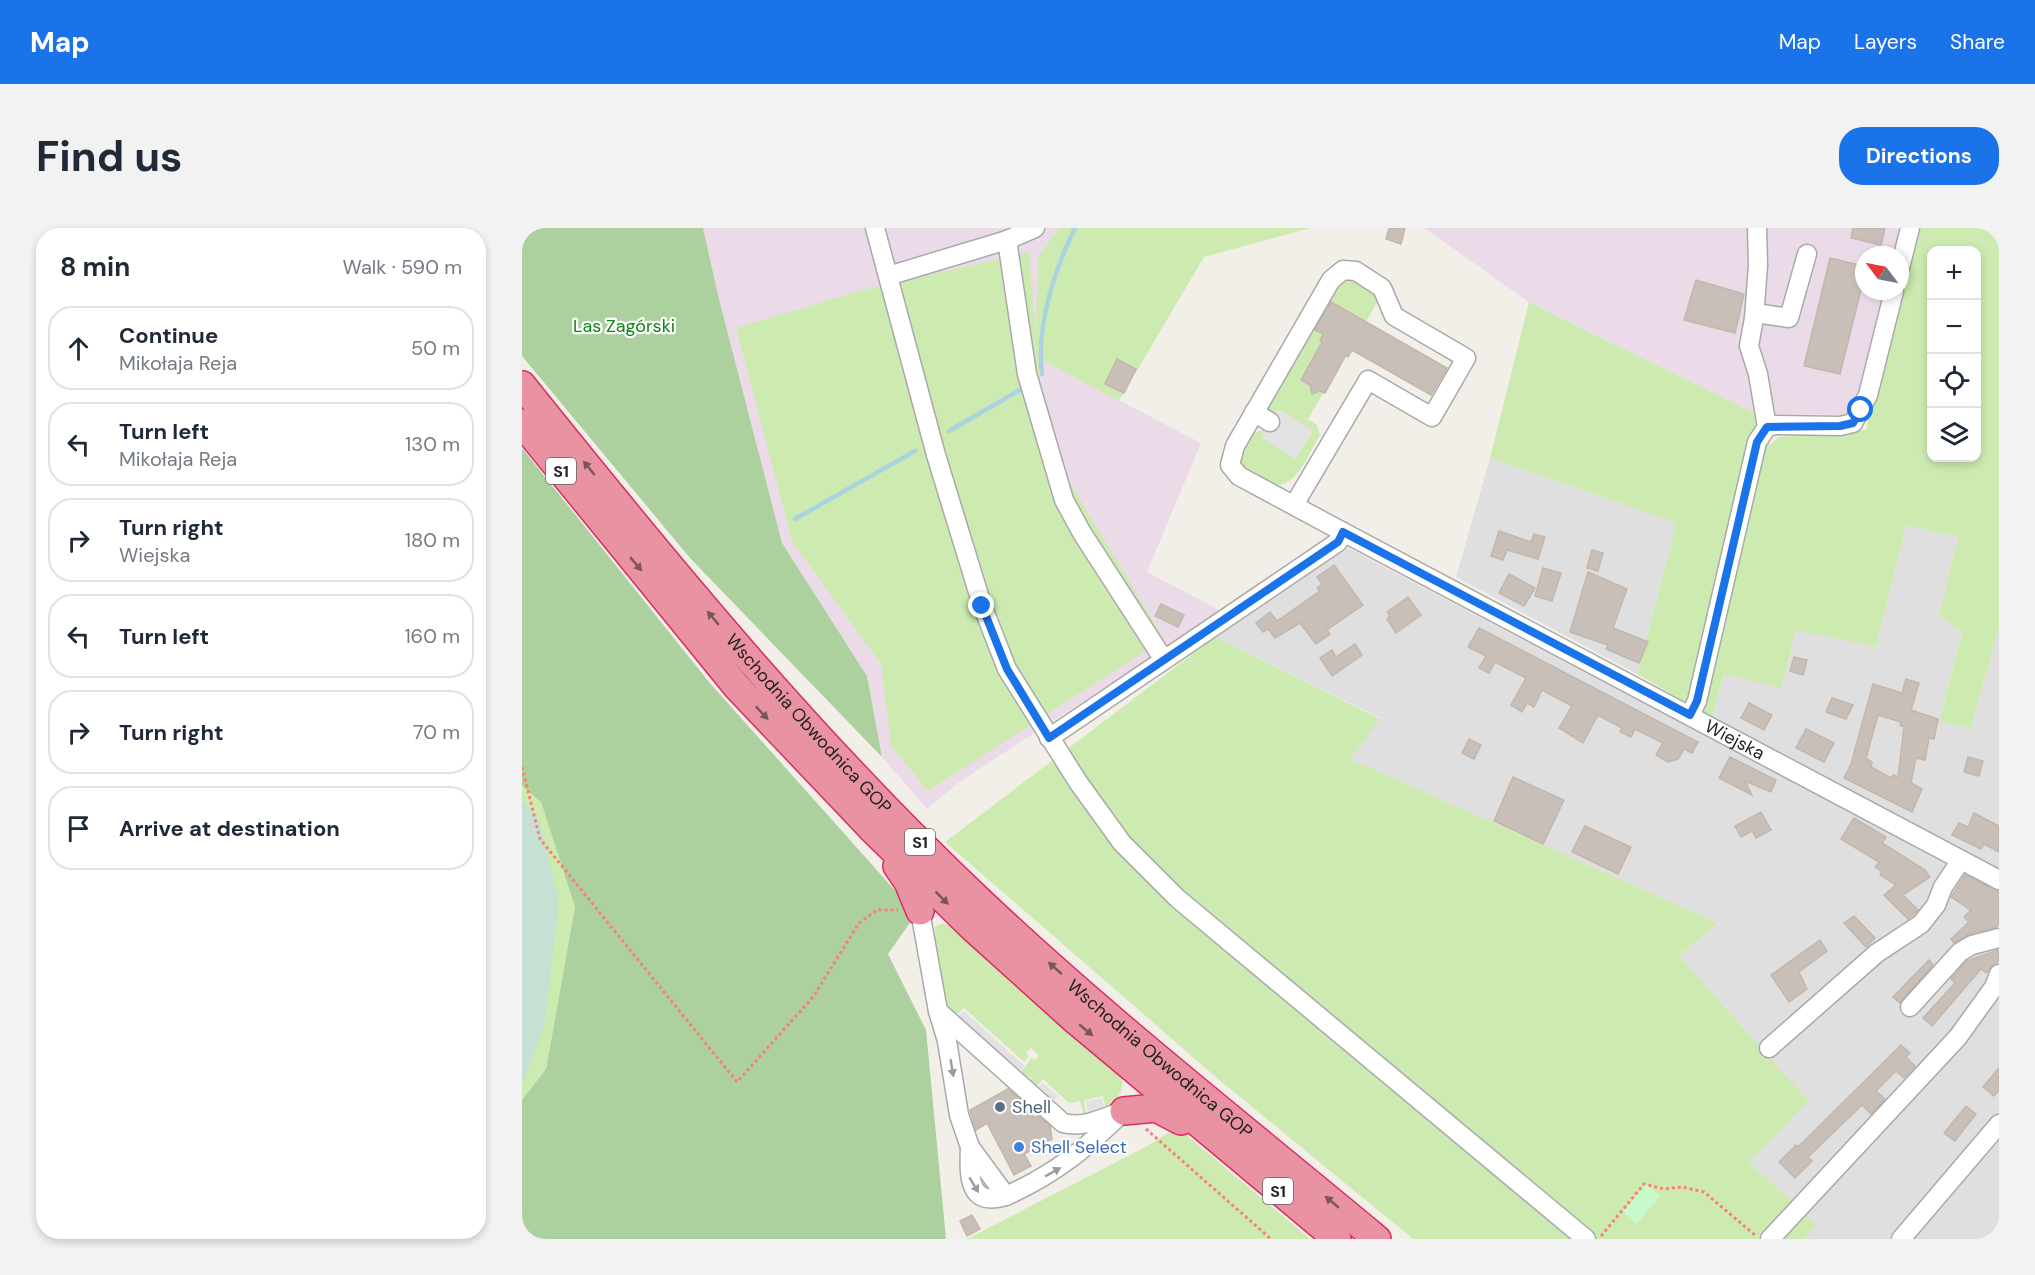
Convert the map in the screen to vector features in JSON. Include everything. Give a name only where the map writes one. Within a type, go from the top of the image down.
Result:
[{"type":"highway","name":"Wschodnia Obwodnica GOP","points":[[522,385],[627,517],[752,665],[886,808],[983,904],[1094,1003],[1377,1239]]},
{"type":"highway","name":"Wschodnia Obwodnica GOP","points":[[522,423],[737,687],[871,828],[981,936],[1075,1020],[1337,1239]]},
{"type":"highway","points":[[871,828],[908,882],[920,911]]},
{"type":"highway","points":[[1124,1111],[1156,1108],[1219,1142]]},
{"type":"street","points":[[874,228],[982,606],[1007,669],[1049,738],[1122,843],[1177,898],[1585,1238]]},
{"type":"street","points":[[888,276],[1007,240],[1035,228]]},
{"type":"street","points":[[1690,715],[1697,701],[1757,442],[1767,427],[1758,374],[1749,346],[1755,313],[1757,228]]},
{"type":"street","points":[[1906,246],[1910,228]]},
{"type":"street","points":[[1007,240],[1027,374],[1064,500],[1082,533],[1164,660]]},
{"type":"street","points":[[1755,313],[1789,318],[1807,254]]},
{"type":"street","name":"Wiejska","points":[[1294,505],[1368,380],[1432,417],[1466,358],[1394,316],[1382,288],[1356,271],[1343,270],[1331,280],[1262,417],[1235,446],[1230,465],[1239,476],[1999,880]]},
{"type":"street","points":[[1767,427],[1840,426],[1853,423],[1868,395],[1892,300]]},
{"type":"street","points":[[1049,738],[1338,542],[1343,532]]},
{"type":"street","points":[[1769,1048],[1877,953],[1921,924],[1936,905],[1943,887],[1961,860]]},
{"type":"street","points":[[920,911],[938,1011],[947,1041],[959,1114],[970,1146],[1006,1196],[1064,1166],[1124,1111]]},
{"type":"street","points":[[1910,1007],[1960,951],[1972,945],[1999,938]]},
{"type":"street","points":[[1770,1239],[1958,1037],[1994,987],[1999,974]]},
{"type":"street","points":[[938,1011],[1063,1123],[1074,1125],[1088,1123],[1124,1111]]},
{"type":"street","points":[[1901,1239],[1999,1124]]},
{"type":"path","points":[[522,767],[540,839],[736,1082],[813,997],[859,922],[877,910],[920,911]]},
{"type":"path","points":[[1124,1111],[1270,1239]]},
{"type":"path","points":[[1585,1238],[1591,1230],[1600,1237],[1644,1184],[1664,1189],[1682,1187],[1704,1192],[1760,1239]]},
{"type":"shaded area","points":[[703,228],[1059,228],[1038,257],[1036,357],[1201,443],[1147,572],[1221,611],[958,783],[927,809],[882,757],[867,676],[782,543]]},
{"type":"shaded area","points":[[1424,228],[1905,228],[1900,246],[1855,246],[1855,300],[1887,300],[1862,398],[1849,415],[1756,414],[1529,302]]},
{"type":"shaded area","points":[[1278,409],[1313,430],[1296,459],[1261,438]]},
{"type":"shaded area","points":[[1490,458],[1677,523],[1637,674],[1456,577]]},
{"type":"shaded area","points":[[1906,524],[1958,537],[1939,616],[1962,631],[1939,720],[1971,728],[1999,628],[1999,868],[1712,717],[1724,674],[1781,687],[1796,629],[1876,647]]},
{"type":"shaded area","points":[[1348,548],[1999,890],[1999,1239],[1804,1239],[1816,1225],[1749,1162],[1809,1101],[1679,956],[1718,923],[1349,759],[1380,718],[1215,637]]},
{"type":"shaded area","points":[[964,1011],[1025,1066],[1017,1075],[956,1019]]},
{"type":"shaded area","points":[[1043,1083],[1058,1096],[1050,1104],[1036,1091]]},
{"type":"shaded area","points":[[1102,1098],[1104,1109],[1088,1113],[1086,1101]]},
{"type":"green space","name":"Las Zagórski","points":[[522,228],[703,228],[782,543],[867,676],[882,757],[690,558],[522,356]]},
{"type":"green space","points":[[1059,228],[1310,228],[1204,257],[1119,401],[1038,358],[1045,441],[1164,639],[928,791],[891,746],[881,664],[792,541],[736,328],[859,291],[1029,252],[1036,333],[1038,257]]},
{"type":"green space","points":[[1916,228],[1999,228],[1999,628],[1971,728],[1939,721],[1962,631],[1939,616],[1958,537],[1906,525],[1876,647],[1796,630],[1781,688],[1724,674],[1712,717],[1637,674],[1677,523],[1490,458],[1529,302],[1756,414],[1770,445],[1779,437],[1866,430],[1898,300],[1909,300],[1909,256]]},
{"type":"green space","points":[[1353,275],[1378,294],[1377,303],[1308,419],[1317,425],[1320,435],[1304,463],[1293,478],[1283,484],[1268,484],[1255,477],[1242,463],[1244,447],[1255,433],[1265,430],[1261,438],[1278,409],[1273,417],[1263,408],[1333,285]]},
{"type":"green space","points":[[522,448],[709,682],[916,914],[888,954],[926,1030],[946,1239],[522,1239],[522,1100],[546,1069],[575,907],[541,802],[522,786]]},
{"type":"green space","points":[[1215,637],[1380,719],[1350,759],[1718,923],[1679,956],[1809,1101],[1749,1162],[1817,1225],[1804,1239],[1413,1239],[1217,1078],[945,842]]},
{"type":"green space","points":[[522,786],[541,802],[575,907],[546,1069],[522,1100]]},
{"type":"green space","points":[[522,800],[539,819],[559,902],[544,1028],[522,1085]]},
{"type":"green space","points":[[943,923],[955,928],[1122,1078],[1121,1091],[1110,1106],[1106,1109],[1103,1096],[1084,1100],[1086,1113],[1083,1113],[1080,1101],[1069,1103],[1043,1079],[1034,1090],[1026,1083],[1031,1079],[1028,1076],[1024,1081],[1019,1076],[1031,1058],[1035,1060],[1039,1055],[1031,1048],[1026,1053],[1029,1056],[1024,1062],[964,1008],[954,1017],[945,1005],[934,937],[935,927]]},
{"type":"green space","points":[[1177,1127],[1310,1239],[967,1239],[1151,1144]]},
{"type":"green space","points":[[1646,1184],[1660,1196],[1637,1224],[1623,1212]]},
{"type":"building","points":[[1389,228],[1405,228],[1401,244],[1386,239]]},
{"type":"building","points":[[1853,228],[1885,228],[1881,245],[1851,238]]},
{"type":"building","points":[[1830,258],[1855,264],[1855,300],[1858,300],[1840,374],[1804,366]]},
{"type":"building","points":[[1696,280],[1744,294],[1735,333],[1684,320]]},
{"type":"building","points":[[1331,302],[1447,368],[1431,395],[1352,350],[1348,357],[1346,355],[1325,393],[1320,391],[1312,394],[1310,385],[1301,380],[1322,342],[1320,341],[1323,334],[1315,330]]},
{"type":"building","points":[[1117,359],[1136,369],[1124,393],[1105,384]]},
{"type":"building","points":[[1499,531],[1531,542],[1534,534],[1545,537],[1538,559],[1507,550],[1503,560],[1491,556]]},
{"type":"building","points":[[1592,550],[1603,553],[1598,571],[1587,568]]},
{"type":"building","points":[[1334,565],[1363,605],[1327,630],[1330,634],[1316,644],[1300,623],[1275,638],[1268,629],[1263,632],[1256,623],[1270,612],[1277,621],[1320,591],[1317,588],[1322,584],[1317,577]]},
{"type":"building","points":[[1543,568],[1561,573],[1552,601],[1535,596]]},
{"type":"building","points":[[1588,572],[1627,589],[1613,628],[1648,642],[1639,663],[1606,649],[1608,645],[1570,632]]},
{"type":"building","points":[[1509,574],[1535,588],[1524,606],[1499,593]]},
{"type":"building","points":[[1408,597],[1421,615],[1396,633],[1387,619],[1390,616],[1387,612]]},
{"type":"building","points":[[1161,604],[1184,615],[1178,627],[1155,616]]},
{"type":"building","points":[[1479,628],[1698,742],[1692,753],[1684,749],[1678,759],[1668,762],[1656,755],[1663,743],[1635,729],[1631,737],[1620,732],[1622,728],[1598,715],[1583,743],[1559,728],[1572,706],[1542,690],[1534,707],[1527,703],[1522,712],[1511,705],[1526,678],[1495,662],[1489,673],[1479,668],[1486,656],[1468,647]]},
{"type":"building","points":[[1355,644],[1362,655],[1332,676],[1320,658],[1332,650],[1336,657]]},
{"type":"building","points":[[1794,657],[1807,660],[1803,675],[1790,671]]},
{"type":"building","points":[[1906,679],[1919,683],[1911,710],[1938,719],[1934,739],[1929,738],[1925,760],[1916,758],[1911,783],[1922,789],[1912,812],[1844,778],[1851,764],[1873,684],[1902,693]],"holes":[[[1878,715],[1901,722],[1900,725],[1904,727],[1898,777],[1893,775],[1891,778],[1871,767],[1872,762],[1866,758]]]},
{"type":"building","points":[[1832,698],[1853,705],[1846,719],[1826,712]]},
{"type":"building","points":[[1749,703],[1772,715],[1764,730],[1741,718]]},
{"type":"building","points":[[1806,729],[1834,743],[1824,762],[1796,748]]},
{"type":"building","points":[[1469,739],[1481,745],[1474,759],[1462,753]]},
{"type":"building","points":[[1730,757],[1776,780],[1771,792],[1745,781],[1752,795],[1719,778]]},
{"type":"building","points":[[1968,757],[1983,761],[1979,776],[1964,772]]},
{"type":"building","points":[[1513,777],[1564,800],[1543,844],[1494,821]]},
{"type":"building","points":[[1761,812],[1771,830],[1756,838],[1752,831],[1741,837],[1735,826]]},
{"type":"building","points":[[1974,813],[1999,826],[1999,852],[1984,844],[1981,849],[1952,835],[1959,823],[1968,827]]},
{"type":"building","points":[[1854,818],[1886,837],[1882,843],[1925,870],[1930,877],[1903,895],[1918,910],[1908,919],[1884,895],[1896,885],[1880,875],[1882,871],[1875,867],[1879,862],[1841,839]]},
{"type":"building","points":[[1585,826],[1631,847],[1618,874],[1572,852]]},
{"type":"building","points":[[1965,875],[1999,892],[1999,923],[1996,927],[1969,934],[1954,943],[1951,939],[1969,922],[1964,917],[1971,910],[1951,897]]},
{"type":"building","points":[[1854,916],[1875,938],[1866,947],[1844,923]]},
{"type":"building","points":[[1820,940],[1827,951],[1799,972],[1807,989],[1789,1002],[1771,975]]},
{"type":"building","points":[[1998,950],[1999,960],[1986,973],[1981,969],[1932,1026],[1923,1018],[1955,983],[1951,979],[1967,961]]},
{"type":"building","points":[[1929,960],[1933,965],[1900,1003],[1893,997]]},
{"type":"building","points":[[1901,1045],[1910,1053],[1906,1057],[1915,1066],[1904,1078],[1896,1071],[1876,1091],[1885,1099],[1871,1114],[1862,1105],[1808,1157],[1812,1161],[1795,1178],[1779,1162],[1796,1145],[1798,1147]]},
{"type":"building","points":[[1999,1068],[1999,1090],[1994,1096],[1983,1087]]},
{"type":"building","points":[[1008,1089],[1029,1107],[1034,1118],[1038,1116],[1050,1126],[1052,1139],[1024,1154],[1031,1166],[1014,1175],[987,1123],[976,1130],[970,1110]]},
{"type":"building","points":[[1966,1106],[1976,1114],[1955,1141],[1944,1133]]},
{"type":"building","points":[[972,1215],[980,1229],[967,1236],[960,1221]]},
{"type":"waterway","points":[[1042,374],[1042,337],[1048,300],[1060,262],[1075,228]]},
{"type":"waterway","points":[[949,431],[1020,390]]},
{"type":"waterway","points":[[795,519],[915,451]]},
{"type":"place","name":"Shell","points":[[1000,1107]]},
{"type":"place","name":"Shell Select","points":[[1019,1147]]},
{"type":"route","points":[[982,606],[1007,669],[1049,738],[1338,542],[1343,532],[1690,715],[1697,701],[1757,442],[1767,427],[1776,425],[1840,426],[1853,423],[1861,410]]}]
